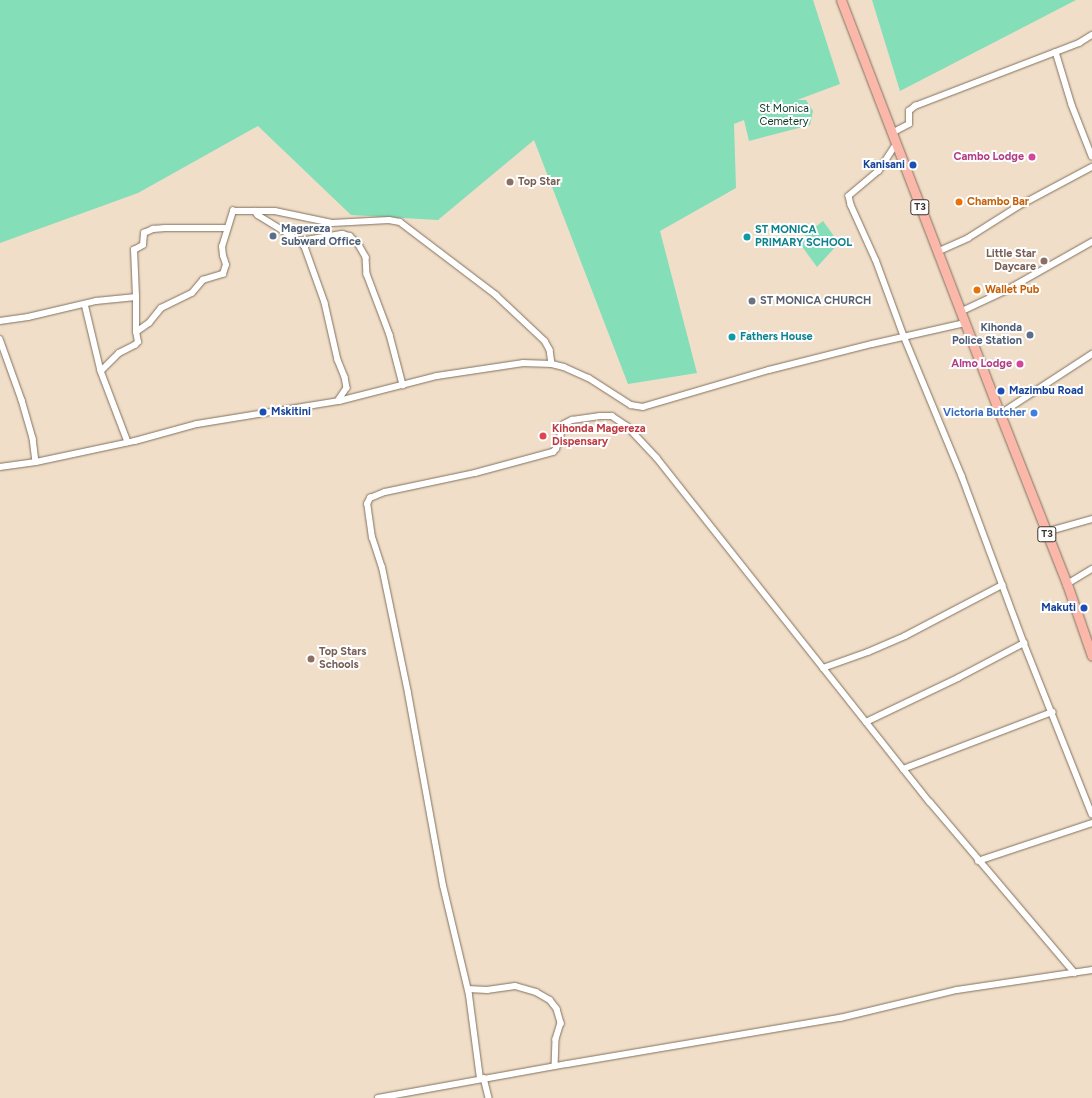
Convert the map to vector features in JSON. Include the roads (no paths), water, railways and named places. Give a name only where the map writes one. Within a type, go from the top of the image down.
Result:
[{"type":"highway","name":"T3","points":[[841,0],[960,312],[1067,584],[1092,656]]},
{"type":"street","points":[[892,133],[909,124],[910,111],[916,106],[1056,52],[1092,35]]},
{"type":"street","points":[[1056,52],[1072,105],[1092,156]]},
{"type":"street","points":[[896,145],[879,171],[849,196],[855,214],[876,260],[904,336],[962,476],[1024,643],[1092,814]]},
{"type":"street","points":[[937,252],[968,238],[1005,214],[1092,167]]},
{"type":"street","points":[[136,332],[149,323],[161,308],[188,296],[203,280],[223,274],[226,265],[222,247],[233,210],[275,211],[332,223],[389,220],[400,222],[496,294],[545,340],[550,350],[552,364]]},
{"type":"street","points":[[255,211],[258,215],[300,241],[304,247],[325,303],[338,360],[345,377],[346,388],[344,395],[339,401]]},
{"type":"street","points":[[101,371],[119,353],[137,344],[134,250],[144,244],[144,233],[153,229],[165,228],[227,228]]},
{"type":"street","points":[[300,241],[342,234],[350,236],[359,245],[366,257],[367,274],[390,335],[403,385]]},
{"type":"street","points":[[960,312],[1007,290],[1092,242]]},
{"type":"street","points":[[0,321],[28,317],[85,304],[136,297]]},
{"type":"street","points":[[85,304],[101,371],[128,442]]},
{"type":"street","points":[[0,467],[36,462],[128,442],[197,424],[339,401],[437,376],[534,363],[552,364],[589,378],[631,405],[642,407],[716,384],[904,336],[965,323]]},
{"type":"street","points":[[0,339],[22,400],[33,438],[36,462]]},
{"type":"street","points":[[1000,414],[1092,354]]},
{"type":"street","points":[[489,1098],[482,1079],[468,989],[440,872],[408,693],[382,568],[372,538],[367,508],[370,498],[385,492],[475,473],[553,452],[556,449],[566,422],[600,416],[612,416],[627,426],[657,458],[978,861],[1075,973]]},
{"type":"street","points":[[1046,532],[1092,519]]},
{"type":"street","points":[[1067,584],[1092,569]]},
{"type":"street","points":[[824,668],[868,652],[905,636],[1002,585]]},
{"type":"street","points":[[866,722],[958,678],[1024,643]]},
{"type":"street","points":[[903,768],[1052,712]]},
{"type":"street","points":[[978,861],[1092,823]]},
{"type":"street","points":[[378,1098],[555,1066],[840,1018],[957,990],[1092,970]]},
{"type":"street","points":[[468,989],[487,990],[515,986],[536,992],[550,1000],[557,1009],[561,1023],[556,1039],[555,1066]]},
{"type":"place","name":"Cambo Lodge","points":[[1032,157]]},
{"type":"place","name":"Kanisani","points":[[913,165]]},
{"type":"place","name":"Top Star","points":[[510,182]]},
{"type":"place","name":"Chambo Bar","points":[[959,202]]},
{"type":"place","name":"Magereza Subward Office","points":[[273,236]]},
{"type":"place","name":"ST MONICA PRIMARY SCHOOL","points":[[747,237]]},
{"type":"place","name":"Little Star Daycare","points":[[1044,261]]},
{"type":"place","name":"Wallet Pub","points":[[977,290]]},
{"type":"place","name":"ST MONICA CHURCH","points":[[752,301]]},
{"type":"place","name":"Kihonda Police Station","points":[[1030,335]]},
{"type":"place","name":"Fathers House","points":[[732,337]]},
{"type":"place","name":"Almo Lodge","points":[[1020,364]]},
{"type":"place","name":"Mazimbu Road","points":[[1001,391]]},
{"type":"place","name":"Mskitini","points":[[263,412]]},
{"type":"place","name":"Victoria Butcher","points":[[1034,413]]},
{"type":"place","name":"Kihonda Magereza Dispensary","points":[[543,436]]},
{"type":"place","name":"Makuti","points":[[1084,608]]},
{"type":"place","name":"Top Stars Schools","points":[[311,659]]},
{"type":"park label","name":"St Monica Cemetery","points":[[784,116]]}]
